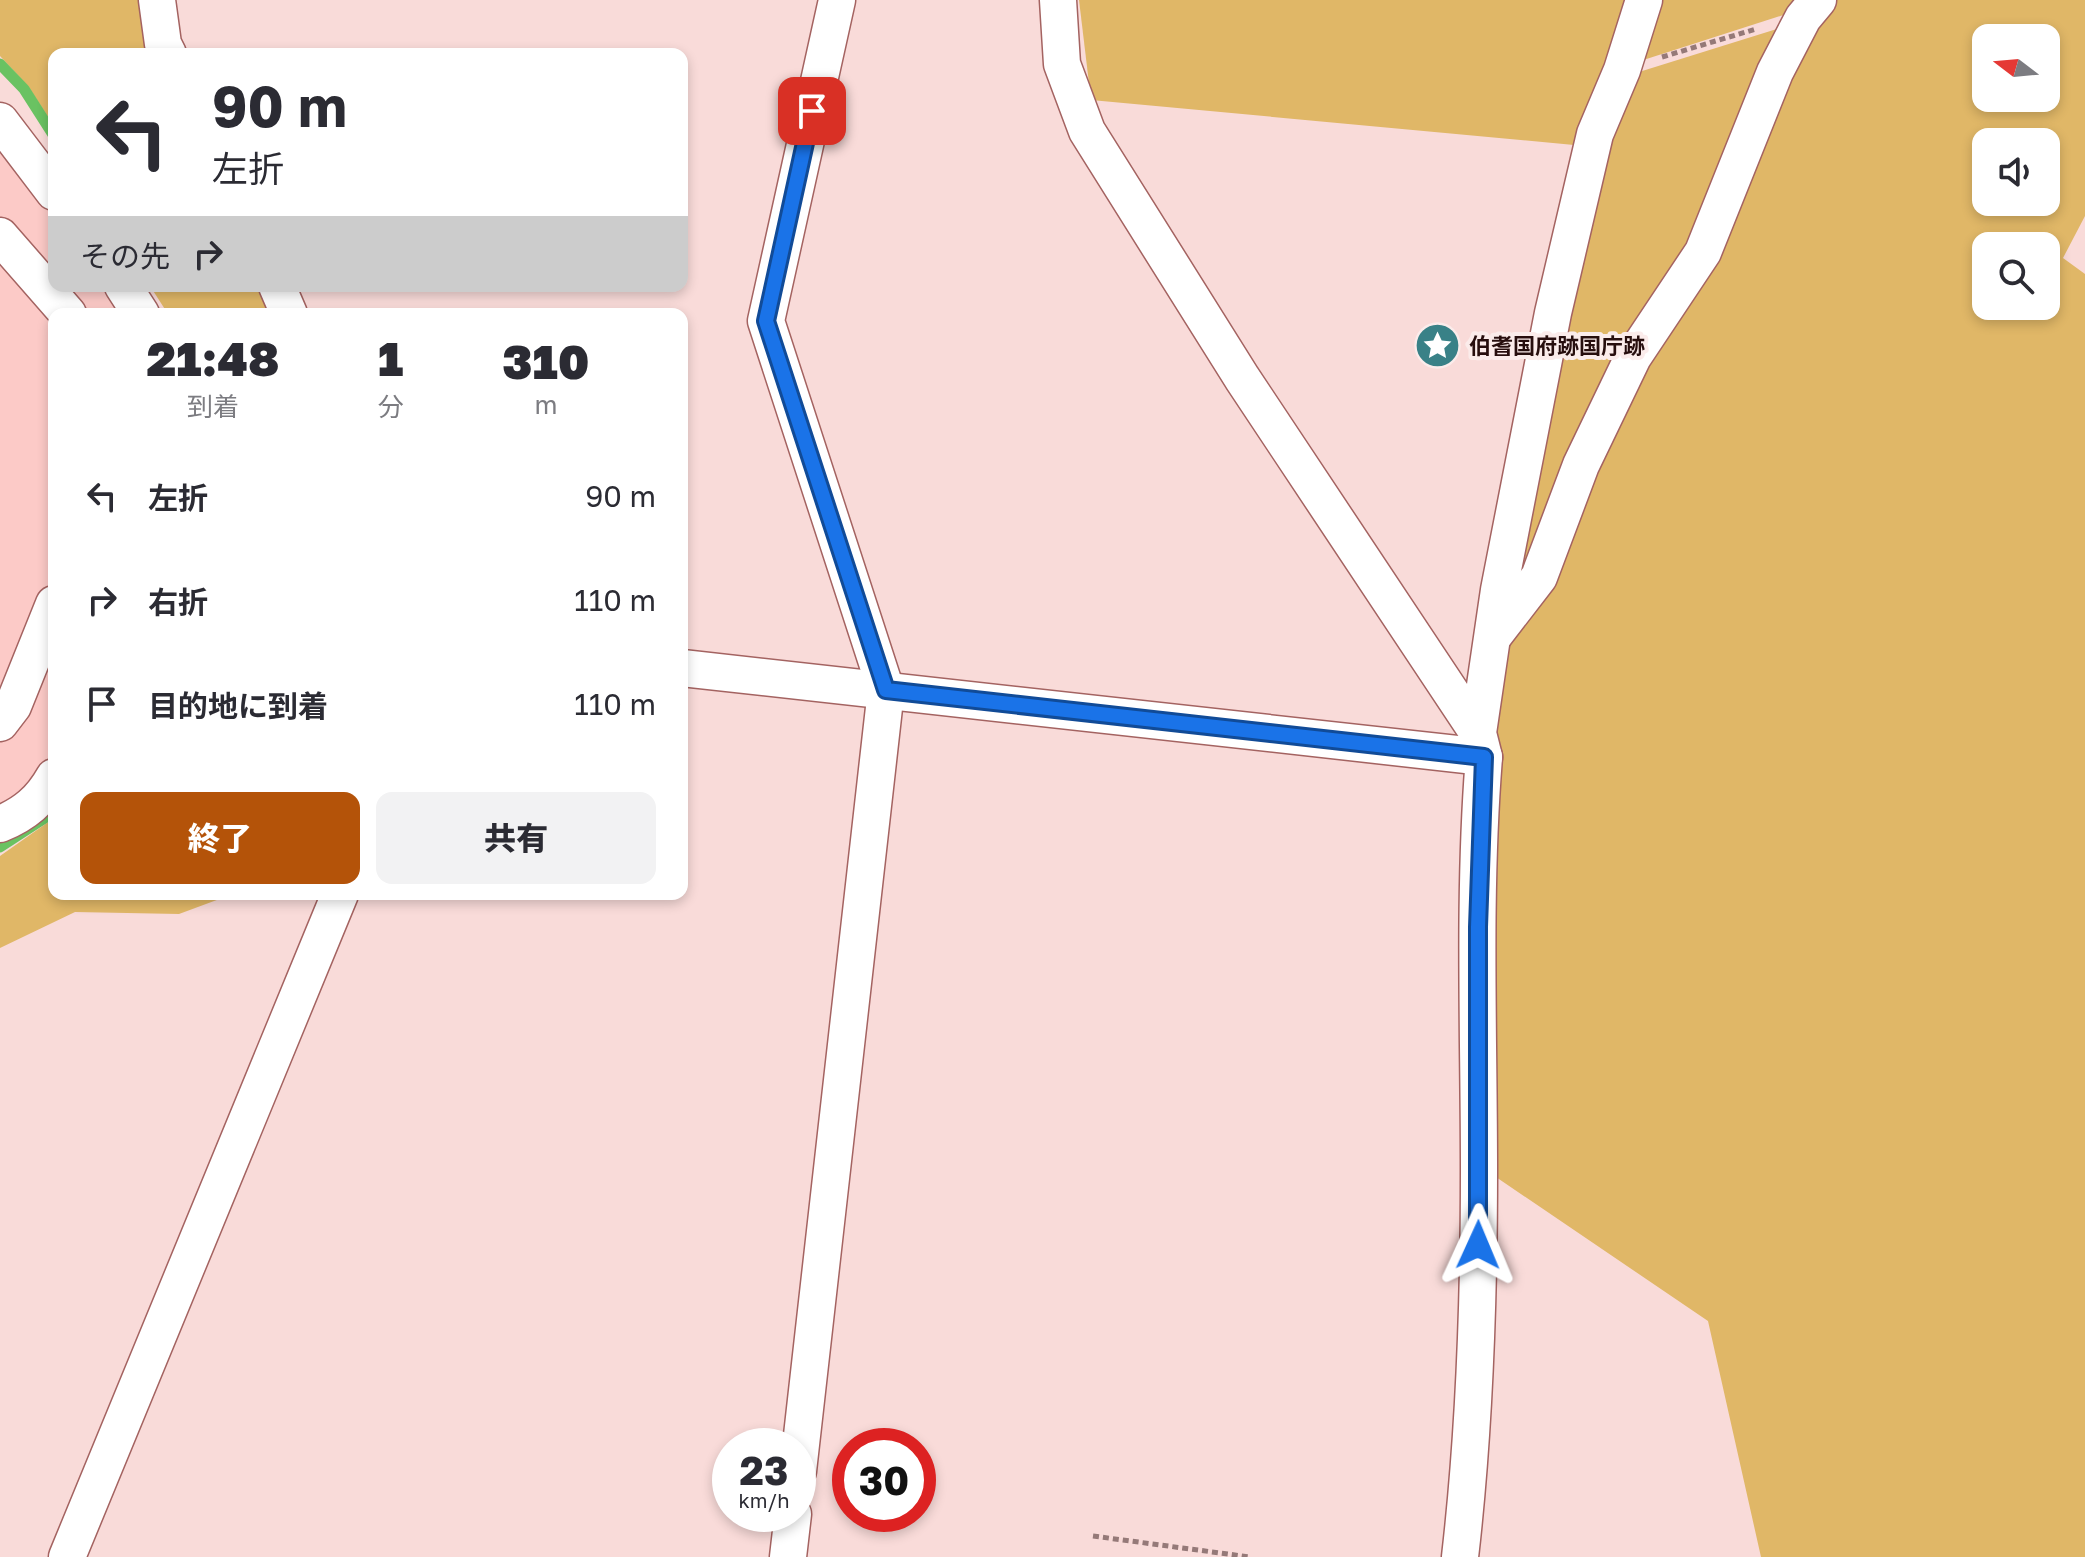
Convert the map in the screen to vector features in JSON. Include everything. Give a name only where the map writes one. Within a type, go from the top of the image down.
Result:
[{"type":"street","points":[[157,0],[165,48]]},
{"type":"street","points":[[803,1428],[886,690],[766,321],[837,0]]},
{"type":"street","points":[[1058,0],[1062,64],[1087,131],[1242,378],[1481,745]]},
{"type":"street","points":[[1460,1557],[1473,1426],[1478,1269],[1481,745],[1499,590],[1553,313],[1595,134],[1622,70],[1644,0]]},
{"type":"street","points":[[1495,634],[1539,577],[1581,465],[1633,357],[1703,252],[1775,72],[1810,9]]},
{"type":"street","points":[[0,121],[48,184]]},
{"type":"street","points":[[0,236],[48,291]]},
{"type":"street","points":[[49,292],[63,308]]},
{"type":"street","points":[[0,723],[13,706],[48,619]]},
{"type":"street","points":[[688,669],[1481,745]]},
{"type":"street","points":[[0,824],[16,818],[43,797],[48,788]]},
{"type":"street","points":[[67,1557],[338,900]]},
{"type":"street","points":[[788,1557],[791,1532]]},
{"type":"path","points":[[1622,70],[1810,9]]},
{"type":"path","points":[[1093,1536],[1250,1557]]},
{"type":"shaded area","points":[[0,0],[148,0],[159,48],[48,48],[48,117],[28,86],[0,56]]},
{"type":"shaded area","points":[[1079,0],[1625,0],[1611,57],[1574,145],[1091,100]]},
{"type":"shaded area","points":[[1648,0],[1805,0],[1799,10],[1634,63]]},
{"type":"shaded area","points":[[1826,0],[2085,0],[2085,216],[2063,258],[2085,274],[2085,1557],[1761,1557],[1708,1321],[1493,1175],[1493,728],[1505,633]]},
{"type":"shaded area","points":[[1790,25],[1707,222],[1509,609],[1526,481],[1623,77]]},
{"type":"shaded area","points":[[0,134],[48,200],[48,292],[118,292],[130,308],[48,308],[48,774],[0,818]]},
{"type":"shaded area","points":[[154,292],[273,292],[279,308],[164,308]]},
{"type":"shaded area","points":[[48,822],[48,900],[217,900],[179,914],[75,912],[0,948],[0,856]]},
{"type":"waterway","points":[[0,64],[24,89],[48,127]]},
{"type":"waterway","points":[[0,847],[48,816]]},
{"type":"place","name":"伯耆国府跡国庁跡","points":[[1438,345]]},
{"type":"route","points":[[812,111],[766,321],[886,690],[1484,757],[1478,927],[1478,1245]]}]
